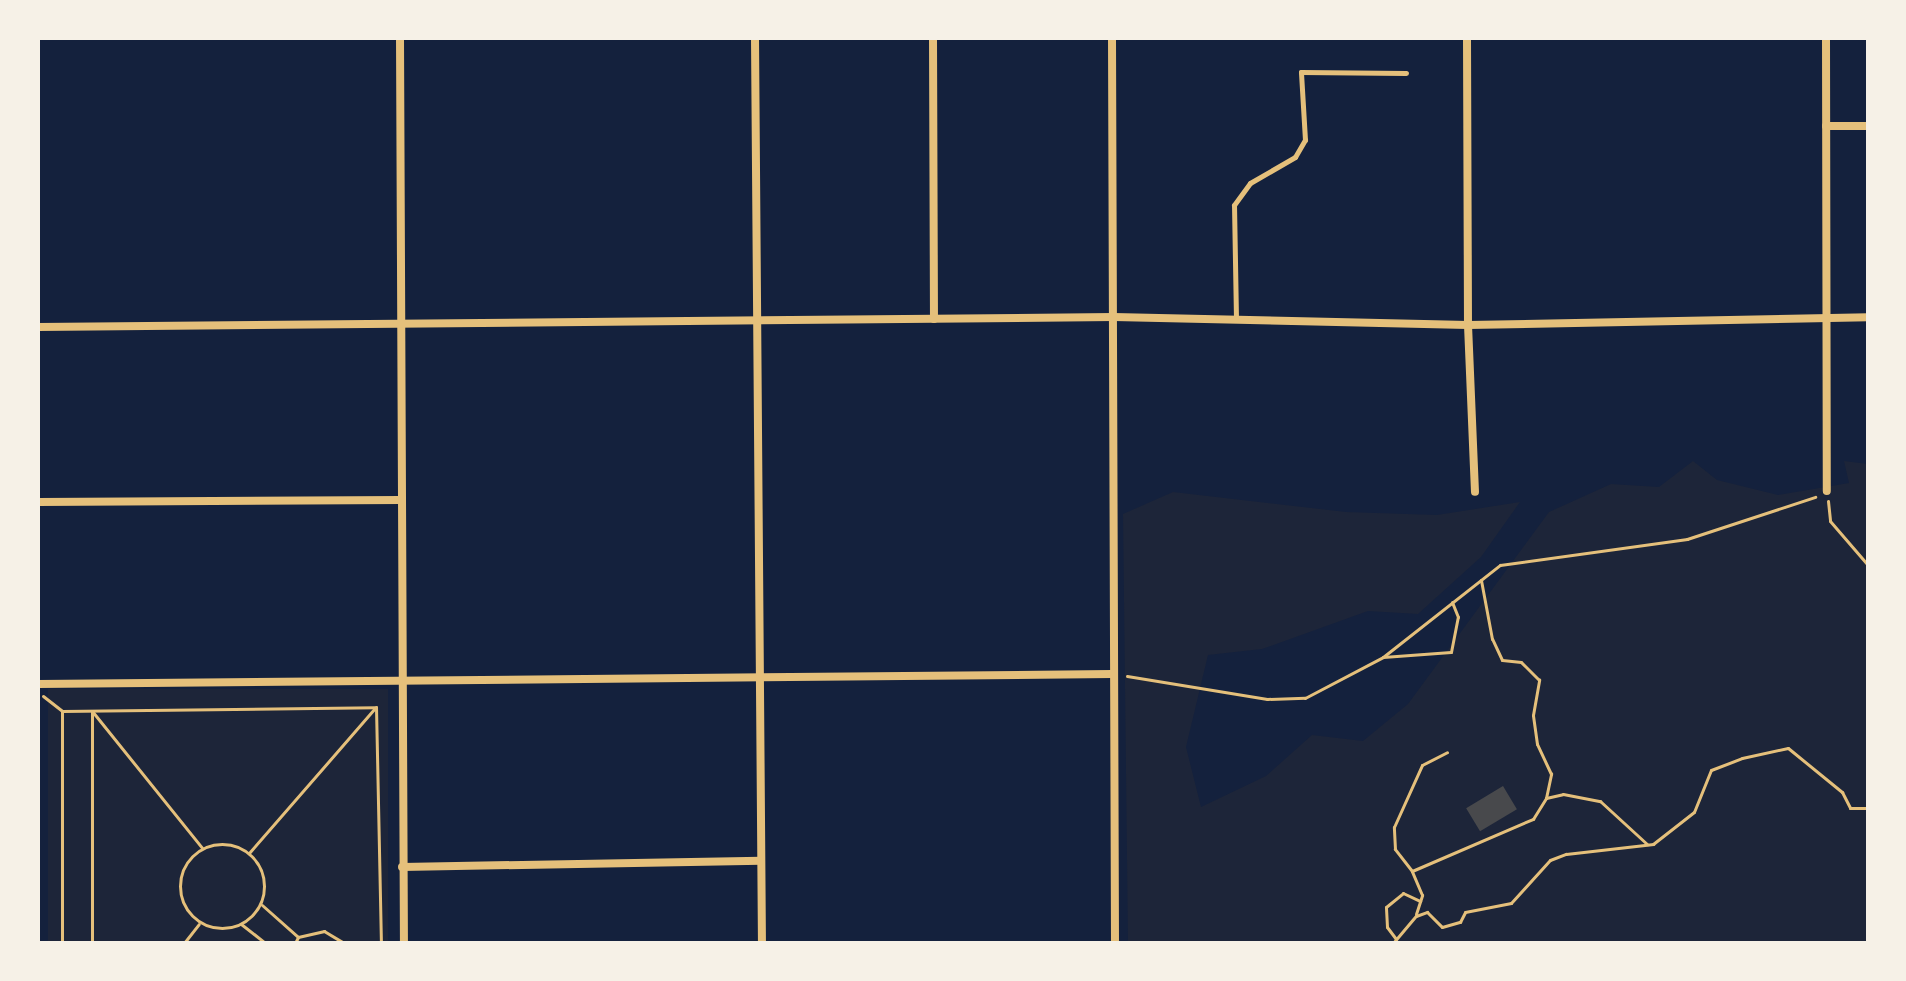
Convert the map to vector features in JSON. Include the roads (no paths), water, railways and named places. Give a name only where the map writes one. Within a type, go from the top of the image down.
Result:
[{"type":"street","points":[[400,38],[404,943]]},
{"type":"street","points":[[755,38],[762,943]]},
{"type":"street","points":[[933,38],[934,319]]},
{"type":"street","points":[[1112,38],[1115,943]]},
{"type":"street","points":[[1467,38],[1468,325],[1475,492]]},
{"type":"street","points":[[1826,38],[1827,491]]},
{"type":"street","points":[[1826,126],[1868,126]]},
{"type":"street","points":[[38,327],[1114,317],[1468,325],[1868,317]]},
{"type":"street","points":[[38,502],[401,500]]},
{"type":"street","points":[[38,684],[401,677],[1112,674]]},
{"type":"street","points":[[402,867],[761,861]]},
{"type":"lane","points":[[1236,320],[1234,205],[1250,183],[1295,157],[1305,140],[1301,72],[1406,73]]}]
